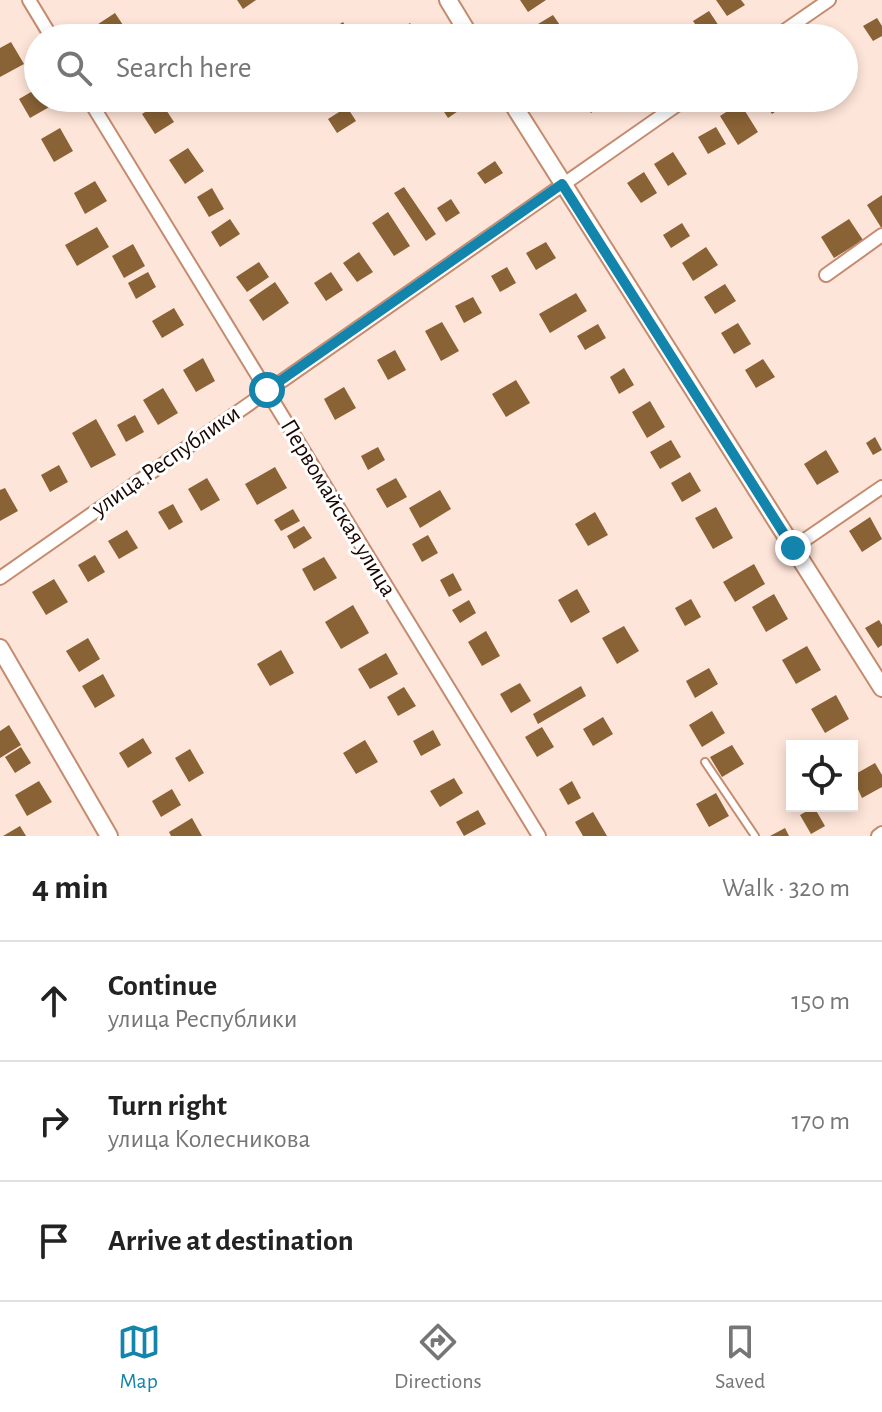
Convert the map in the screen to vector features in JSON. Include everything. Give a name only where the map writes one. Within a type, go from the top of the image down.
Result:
[{"type":"street","points":[[29,0],[44,24]]},
{"type":"street","points":[[448,0],[463,24]]},
{"type":"street","points":[[794,24],[829,0]]},
{"type":"street","name":"Первомайская улица","points":[[97,112],[539,836]]},
{"type":"street","points":[[518,112],[882,688]]},
{"type":"street","name":"улица Республики","points":[[0,578],[667,112]]},
{"type":"street","points":[[826,275],[882,235]]},
{"type":"street","points":[[793,548],[882,487]]},
{"type":"street","points":[[0,648],[109,836]]},
{"type":"lane","points":[[705,762],[755,836]]},
{"type":"building","points":[[237,0],[256,0],[243,9]]},
{"type":"building","points":[[520,0],[546,0],[528,12]]},
{"type":"building","points":[[716,0],[741,0],[745,5],[727,16]]},
{"type":"building","points":[[709,11],[718,24],[695,24],[693,21]]},
{"type":"building","points":[[115,13],[122,24],[98,24]]},
{"type":"building","points":[[553,15],[559,24],[538,24]]},
{"type":"building","points":[[877,18],[882,26],[882,36],[873,41],[863,26]]},
{"type":"building","points":[[11,42],[24,64],[0,77],[0,48]]},
{"type":"building","points":[[27,112],[40,112],[30,118]]},
{"type":"building","points":[[168,112],[174,122],[155,134],[142,114]]},
{"type":"building","points":[[339,112],[350,112],[356,121],[337,133],[328,119]]},
{"type":"building","points":[[726,112],[746,112],[758,132],[738,145],[720,116]]},
{"type":"building","points":[[716,127],[726,144],[708,154],[698,137]]},
{"type":"building","points":[[60,128],[73,151],[54,162],[41,139]]},
{"type":"building","points":[[188,148],[204,171],[185,184],[169,160]]},
{"type":"building","points":[[673,152],[687,174],[668,186],[654,164]]},
{"type":"building","points":[[495,161],[503,173],[485,184],[477,173]]},
{"type":"building","points":[[644,172],[657,193],[641,203],[627,183]]},
{"type":"building","points":[[95,181],[107,201],[85,214],[74,193]]},
{"type":"building","points":[[404,187],[436,234],[426,241],[394,193]]},
{"type":"building","points":[[212,188],[224,209],[209,217],[197,197]]},
{"type":"building","points":[[882,195],[882,229],[867,205]]},
{"type":"building","points":[[451,199],[460,213],[446,222],[437,208]]},
{"type":"building","points":[[388,212],[410,246],[394,256],[372,223]]},
{"type":"building","points":[[230,219],[240,234],[220,247],[211,232]]},
{"type":"building","points":[[849,219],[863,240],[834,258],[821,237]]},
{"type":"building","points":[[682,223],[690,236],[671,248],[663,235]]},
{"type":"building","points":[[97,227],[109,247],[77,266],[65,245]]},
{"type":"building","points":[[546,242],[556,258],[536,270],[526,253]]},
{"type":"building","points":[[133,244],[145,266],[124,278],[112,256]]},
{"type":"building","points":[[706,247],[718,265],[693,281],[682,263]]},
{"type":"building","points":[[359,252],[373,272],[357,282],[343,263]]},
{"type":"building","points":[[259,262],[269,277],[247,292],[236,277]]},
{"type":"building","points":[[507,267],[516,283],[500,292],[491,276]]},
{"type":"building","points":[[148,272],[156,287],[136,299],[128,283]]},
{"type":"building","points":[[331,272],[343,290],[326,301],[314,283]]},
{"type":"building","points":[[275,282],[289,303],[263,321],[249,300]]},
{"type":"building","points":[[725,284],[736,301],[715,314],[704,297]]},
{"type":"building","points":[[576,293],[587,311],[550,333],[539,314]]},
{"type":"building","points":[[473,297],[482,313],[464,323],[455,306]]},
{"type":"building","points":[[174,308],[184,325],[162,338],[152,321]]},
{"type":"building","points":[[442,322],[459,351],[441,361],[425,331]]},
{"type":"building","points":[[738,323],[751,344],[734,354],[721,333]]},
{"type":"building","points":[[598,324],[606,338],[585,350],[577,336]]},
{"type":"building","points":[[395,350],[406,370],[388,380],[377,360]]},
{"type":"building","points":[[203,358],[215,381],[196,392],[183,370]]},
{"type":"building","points":[[763,359],[775,377],[756,388],[745,370]]},
{"type":"building","points":[[624,368],[634,385],[619,394],[610,377]]},
{"type":"building","points":[[516,380],[530,403],[506,417],[492,394]]},
{"type":"building","points":[[344,387],[356,408],[335,420],[324,399]]},
{"type":"building","points":[[163,388],[178,413],[158,425],[143,400]]},
{"type":"building","points":[[650,401],[665,427],[647,438],[632,412]]},
{"type":"building","points":[[135,415],[144,432],[126,442],[117,425]]},
{"type":"building","points":[[96,419],[116,455],[91,468],[72,433]]},
{"type":"building","points":[[875,437],[882,450],[873,455],[866,443]]},
{"type":"building","points":[[671,440],[681,457],[660,469],[650,452]]},
{"type":"building","points":[[378,447],[385,460],[368,470],[361,456]]},
{"type":"building","points":[[826,450],[839,472],[817,485],[804,464]]},
{"type":"building","points":[[59,465],[68,482],[50,492],[41,475]]},
{"type":"building","points":[[275,467],[287,488],[257,505],[245,484]]},
{"type":"building","points":[[690,472],[701,491],[682,502],[671,483]]},
{"type":"building","points":[[207,478],[220,500],[201,511],[188,489]]},
{"type":"building","points":[[396,478],[407,497],[387,508],[376,489]]},
{"type":"building","points":[[5,488],[18,511],[0,521],[0,490]]},
{"type":"building","points":[[440,490],[451,509],[420,528],[409,508]]},
{"type":"building","points":[[173,504],[183,522],[169,530],[158,512]]},
{"type":"building","points":[[716,507],[733,538],[713,549],[695,518]]},
{"type":"building","points":[[293,509],[300,521],[281,531],[274,520]]},
{"type":"building","points":[[595,512],[608,535],[588,546],[575,524]]},
{"type":"building","points":[[870,517],[882,539],[862,552],[849,531]]},
{"type":"building","points":[[304,526],[312,538],[294,549],[287,536]]},
{"type":"building","points":[[127,530],[138,548],[119,559],[108,541]]},
{"type":"building","points":[[428,535],[438,553],[422,562],[412,544]]},
{"type":"building","points":[[95,555],[105,572],[88,582],[78,565]]},
{"type":"building","points":[[324,557],[337,578],[314,591],[302,569]]},
{"type":"building","points":[[754,564],[765,584],[735,602],[723,582]]},
{"type":"building","points":[[453,573],[462,590],[449,597],[440,580]]},
{"type":"building","points":[[54,579],[68,602],[46,615],[32,592]]},
{"type":"building","points":[[577,589],[590,612],[571,623],[558,600]]},
{"type":"building","points":[[774,594],[788,619],[766,632],[752,607]]},
{"type":"building","points":[[691,599],[701,617],[685,626],[675,608]]},
{"type":"building","points":[[469,600],[476,613],[460,623],[452,610]]},
{"type":"building","points":[[353,605],[369,633],[341,649],[325,622]]},
{"type":"building","points":[[879,620],[882,645],[878,648],[865,628]]},
{"type":"building","points":[[624,626],[639,651],[617,664],[602,638]]},
{"type":"building","points":[[486,631],[500,656],[482,666],[468,642]]},
{"type":"building","points":[[88,638],[100,659],[79,672],[66,651]]},
{"type":"building","points":[[807,646],[821,670],[796,684],[782,660]]},
{"type":"building","points":[[281,650],[294,673],[270,686],[257,664]]},
{"type":"building","points":[[386,653],[398,674],[370,689],[358,669]]},
{"type":"building","points":[[709,668],[718,684],[695,698],[686,681]]},
{"type":"building","points":[[103,674],[115,696],[95,708],[82,686]]},
{"type":"building","points":[[520,683],[531,701],[511,713],[500,694]]},
{"type":"building","points":[[581,686],[586,696],[538,724],[533,714]]},
{"type":"building","points":[[404,687],[416,706],[398,716],[387,697]]},
{"type":"building","points":[[836,695],[849,719],[825,733],[811,709]]},
{"type":"building","points":[[712,711],[725,733],[702,747],[689,725]]},
{"type":"building","points":[[603,717],[613,734],[593,746],[583,729]]},
{"type":"building","points":[[9,725],[21,745],[0,758],[0,731]]},
{"type":"building","points":[[542,727],[554,747],[537,757],[525,737]]},
{"type":"building","points":[[433,730],[441,745],[421,756],[413,741]]},
{"type":"building","points":[[143,738],[152,753],[128,768],[119,753]]},
{"type":"building","points":[[365,740],[378,762],[356,774],[343,753]]},
{"type":"building","points":[[732,745],[744,764],[722,777],[710,757]]},
{"type":"building","points":[[21,747],[31,763],[15,773],[5,757]]},
{"type":"building","points":[[190,749],[204,773],[189,782],[175,758]]},
{"type":"building","points":[[875,763],[882,775],[882,787],[862,798],[858,789],[858,773]]},
{"type":"building","points":[[454,778],[463,793],[440,807],[430,791]]},
{"type":"building","points":[[39,781],[52,802],[27,816],[15,795]]},
{"type":"building","points":[[572,781],[581,798],[568,805],[559,789]]},
{"type":"building","points":[[172,789],[181,805],[161,817],[152,801]]},
{"type":"building","points":[[716,793],[729,816],[709,827],[696,804]]},
{"type":"building","points":[[478,810],[486,824],[464,836],[456,822]]},
{"type":"building","points":[[593,812],[607,836],[583,836],[575,822]]},
{"type":"building","points":[[817,812],[825,826],[811,834],[800,815]]},
{"type":"building","points":[[192,818],[202,836],[171,836],[169,832]]},
{"type":"building","points":[[20,826],[26,836],[3,836]]},
{"type":"building","points":[[785,828],[789,836],[770,836]]},
{"type":"route","points":[[267,390],[562,184],[793,548]]}]
